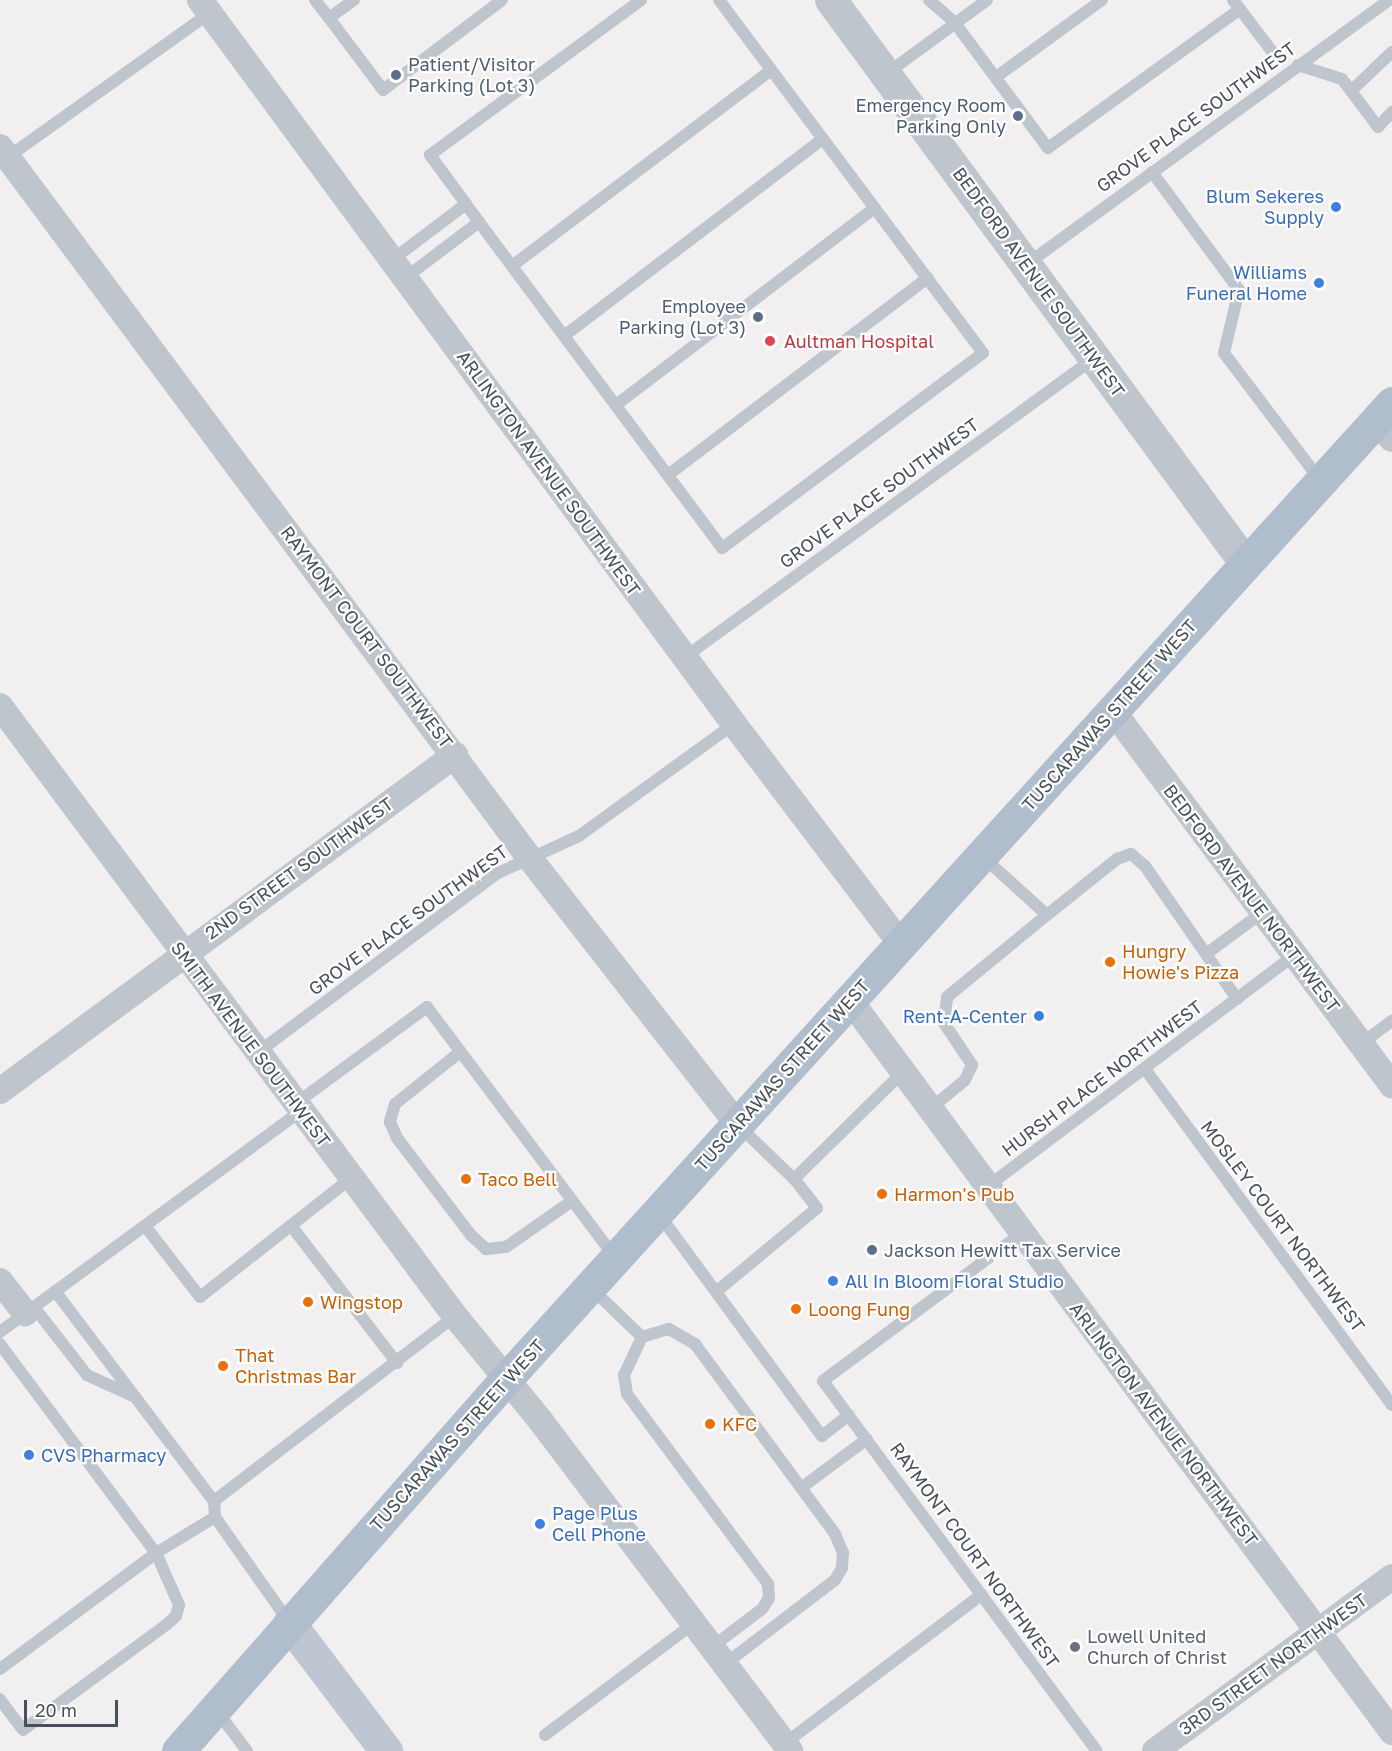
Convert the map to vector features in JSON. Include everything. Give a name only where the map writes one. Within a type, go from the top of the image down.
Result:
[{"type":"main road","name":"TUSCARAWAS STREET WEST","points":[[178,1751],[506,1379],[1246,564],[1321,482],[1387,421]]},
{"type":"main road","points":[[289,1623],[386,1751]]},
{"type":"street","name":"BEDFORD AVENUE SOUTHWEST","points":[[831,0],[1246,564]]},
{"type":"street","name":"ARLINGTON AVENUE SOUTHWEST","points":[[205,7],[734,724],[901,944]]},
{"type":"street","name":"RAYMONT COURT SOUTHWEST","points":[[4,152],[528,856],[738,1125]]},
{"type":"street","name":"SMITH AVENUE SOUTHWEST","points":[[0,706],[455,1316],[694,1623],[787,1747]]},
{"type":"street","name":"BEDFORD AVENUE NORTHWEST","points":[[1113,711],[1392,1085]]},
{"type":"street","name":"2ND STREET SOUTHWEST","points":[[0,1091],[183,953],[455,755]]},
{"type":"street","name":"ARLINGTON AVENUE NORTHWEST","points":[[850,1000],[1392,1732]]},
{"type":"street","points":[[0,1281],[29,1310]]},
{"type":"street","name":"3RD STREET NORTHWEST","points":[[1155,1751],[1392,1577]]},
{"type":"lane","points":[[315,0],[383,90],[502,0]]},
{"type":"lane","points":[[329,18],[354,0]]},
{"type":"lane","points":[[641,0],[430,155],[722,548],[983,352],[719,0]]},
{"type":"lane","points":[[929,0],[955,23],[1048,148],[1237,4],[1274,54]]},
{"type":"lane","points":[[886,74],[987,0]]},
{"type":"lane","points":[[996,77],[1102,0]]},
{"type":"lane","name":"GROVE PLACE SOUTHWEST","points":[[1026,264],[1389,0]]},
{"type":"lane","points":[[4,152],[205,7]]},
{"type":"lane","points":[[1352,91],[1392,52]]},
{"type":"lane","points":[[1298,65],[1342,79],[1378,127],[1392,112]]},
{"type":"lane","points":[[512,266],[771,70]]},
{"type":"lane","points":[[564,336],[823,139]]},
{"type":"lane","points":[[1152,172],[1239,290],[1224,354],[1321,482]]},
{"type":"lane","points":[[398,269],[465,204]]},
{"type":"lane","points":[[616,405],[876,208]]},
{"type":"lane","points":[[398,269],[479,222]]},
{"type":"lane","points":[[668,475],[928,278]]},
{"type":"lane","name":"GROVE PLACE SOUTHWEST","points":[[685,657],[1095,357]]},
{"type":"lane","name":"GROVE PLACE SOUTHWEST","points":[[257,1053],[498,873],[528,856],[579,836],[734,724]]},
{"type":"lane","points":[[930,1109],[966,1080],[972,1065],[944,1023],[947,997],[1117,859],[1131,854],[1145,866],[1238,999]]},
{"type":"lane","points":[[981,856],[1047,915]]},
{"type":"lane","points":[[1206,954],[1263,912]]},
{"type":"lane","name":"HURSH PLACE NORTHWEST","points":[[988,1186],[1295,956]]},
{"type":"lane","points":[[0,1332],[145,1226],[427,1007],[616,1259]]},
{"type":"lane","points":[[1361,1044],[1392,1022]]},
{"type":"lane","points":[[460,1052],[395,1104],[390,1122],[397,1138],[471,1235],[486,1249],[506,1247],[572,1201]]},
{"type":"lane","name":"MOSLEY COURT NORTHWEST","points":[[1145,1069],[1392,1405]]},
{"type":"lane","points":[[794,1179],[903,1072]]},
{"type":"lane","points":[[716,1292],[817,1208],[794,1179],[738,1125]]},
{"type":"lane","points":[[145,1226],[200,1296],[292,1227],[351,1178]]},
{"type":"lane","points":[[657,1212],[822,1436],[849,1415]]},
{"type":"lane","points":[[292,1227],[397,1363]]},
{"type":"lane","name":"RAYMONT COURT NORTHWEST","points":[[1022,1233],[823,1381],[1097,1751]]},
{"type":"lane","points":[[590,1287],[642,1336]]},
{"type":"lane","points":[[55,1291],[214,1501],[215,1517],[289,1623]]},
{"type":"lane","points":[[29,1310],[87,1375],[136,1398]]},
{"type":"lane","points":[[214,1501],[397,1363],[455,1316]]},
{"type":"lane","points":[[642,1336],[669,1329],[692,1341],[839,1540],[844,1561],[835,1580],[718,1655]]},
{"type":"lane","points":[[642,1336],[624,1376],[627,1394],[769,1588],[769,1598],[762,1609],[718,1655]]},
{"type":"lane","points":[[0,1344],[156,1553],[179,1605],[171,1621],[23,1730],[0,1699]]},
{"type":"lane","points":[[801,1488],[867,1439]]},
{"type":"lane","points":[[0,1669],[156,1553],[215,1517]]},
{"type":"lane","points":[[787,1747],[982,1594]]},
{"type":"lane","points":[[545,1735],[694,1623]]},
{"type":"lane","points":[[214,1708],[247,1751]]},
{"type":"place","name":"Patient/Visitor Parking (Lot 3)","points":[[396,75]]},
{"type":"place","name":"Emergency Room Parking Only","points":[[1018,116]]},
{"type":"place","name":"Blum Sekeres Supply","points":[[1336,207]]},
{"type":"place","name":"Williams Funeral Home","points":[[1319,283]]},
{"type":"place","name":"Employee Parking (Lot 3)","points":[[758,317]]},
{"type":"place","name":"Aultman Hospital","points":[[770,341]]},
{"type":"place","name":"Hungry Howie's Pizza","points":[[1110,962]]},
{"type":"place","name":"Rent-A-Center","points":[[1039,1016]]},
{"type":"place","name":"Taco Bell","points":[[466,1179]]},
{"type":"place","name":"Harmon's Pub","points":[[882,1194]]},
{"type":"place","name":"Jackson Hewitt Tax Service","points":[[872,1250]]},
{"type":"place","name":"All In Bloom Floral Studio","points":[[833,1281]]},
{"type":"place","name":"Wingstop","points":[[308,1302]]},
{"type":"place","name":"Loong Fung","points":[[796,1309]]},
{"type":"place","name":"That Christmas Bar","points":[[223,1366]]},
{"type":"place","name":"KFC","points":[[710,1424]]},
{"type":"place","name":"CVS Pharmacy","points":[[29,1455]]},
{"type":"place","name":"Page Plus Cell Phone","points":[[540,1524]]},
{"type":"place","name":"Lowell United Church of Christ","points":[[1075,1647]]}]
